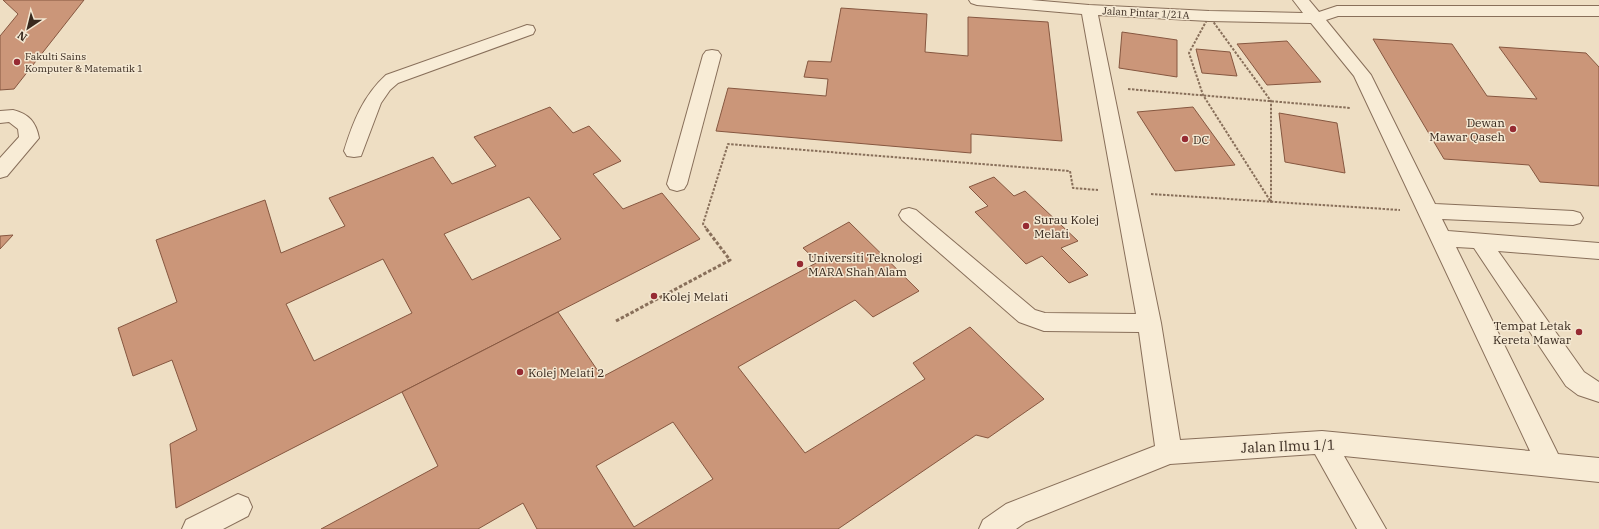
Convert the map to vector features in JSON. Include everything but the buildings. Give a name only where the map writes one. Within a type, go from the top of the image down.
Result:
[{"type":"street","name":"Jalan Pintar 1/21A","points":[[977,0],[1090,10],[1235,17],[1316,18],[1337,11],[1599,11]]},
{"type":"street","points":[[1185,0],[1235,17]]},
{"type":"street","points":[[1302,0],[1362,75],[1550,465]]},
{"type":"street","points":[[1090,10],[1149,323],[1169,452]]},
{"type":"street","points":[[354,151],[366,113],[382,86],[392,79],[527,30]]},
{"type":"street","points":[[677,184],[712,55]]},
{"type":"street","points":[[0,171],[29,138],[27,126],[6,116]]},
{"type":"street","points":[[1428,211],[1574,218]]},
{"type":"street","points":[[909,216],[1027,316],[1044,322],[1149,323]]},
{"type":"street","points":[[1441,238],[1599,251]]},
{"type":"street","points":[[1481,242],[1575,379],[1587,388],[1599,392]]},
{"type":"street","points":[[1322,442],[1372,529]]},
{"type":"street","name":"Jalan Ilmu 1/1","points":[[993,529],[1016,513],[1169,452],[1322,442],[1599,470]]},
{"type":"street","points":[[196,529],[238,506]]},
{"type":"path","points":[[1209,16],[1271,101],[1271,202],[1203,95],[1189,53],[1209,16]]},
{"type":"path","points":[[1104,87],[1379,110]]},
{"type":"path","points":[[616,321],[730,260],[703,224],[728,144],[1070,171],[1073,188],[1428,211]]},
{"type":"place","name":"Fakulti Sains Komputer & Matematik 1","points":[[17,62]]},
{"type":"place","name":"Dewan Mawar Qaseh","points":[[1513,129]]},
{"type":"place","name":"DC","points":[[1185,139]]},
{"type":"place","name":"Surau Kolej Melati","points":[[1026,226]]},
{"type":"place","name":"Universiti Teknologi MARA Shah Alam","points":[[800,264]]},
{"type":"place","name":"Kolej Melati","points":[[654,296]]},
{"type":"place","name":"Tempat Letak Kereta Mawar","points":[[1579,332]]},
{"type":"place","name":"Kolej Melati 2","points":[[520,372]]}]
